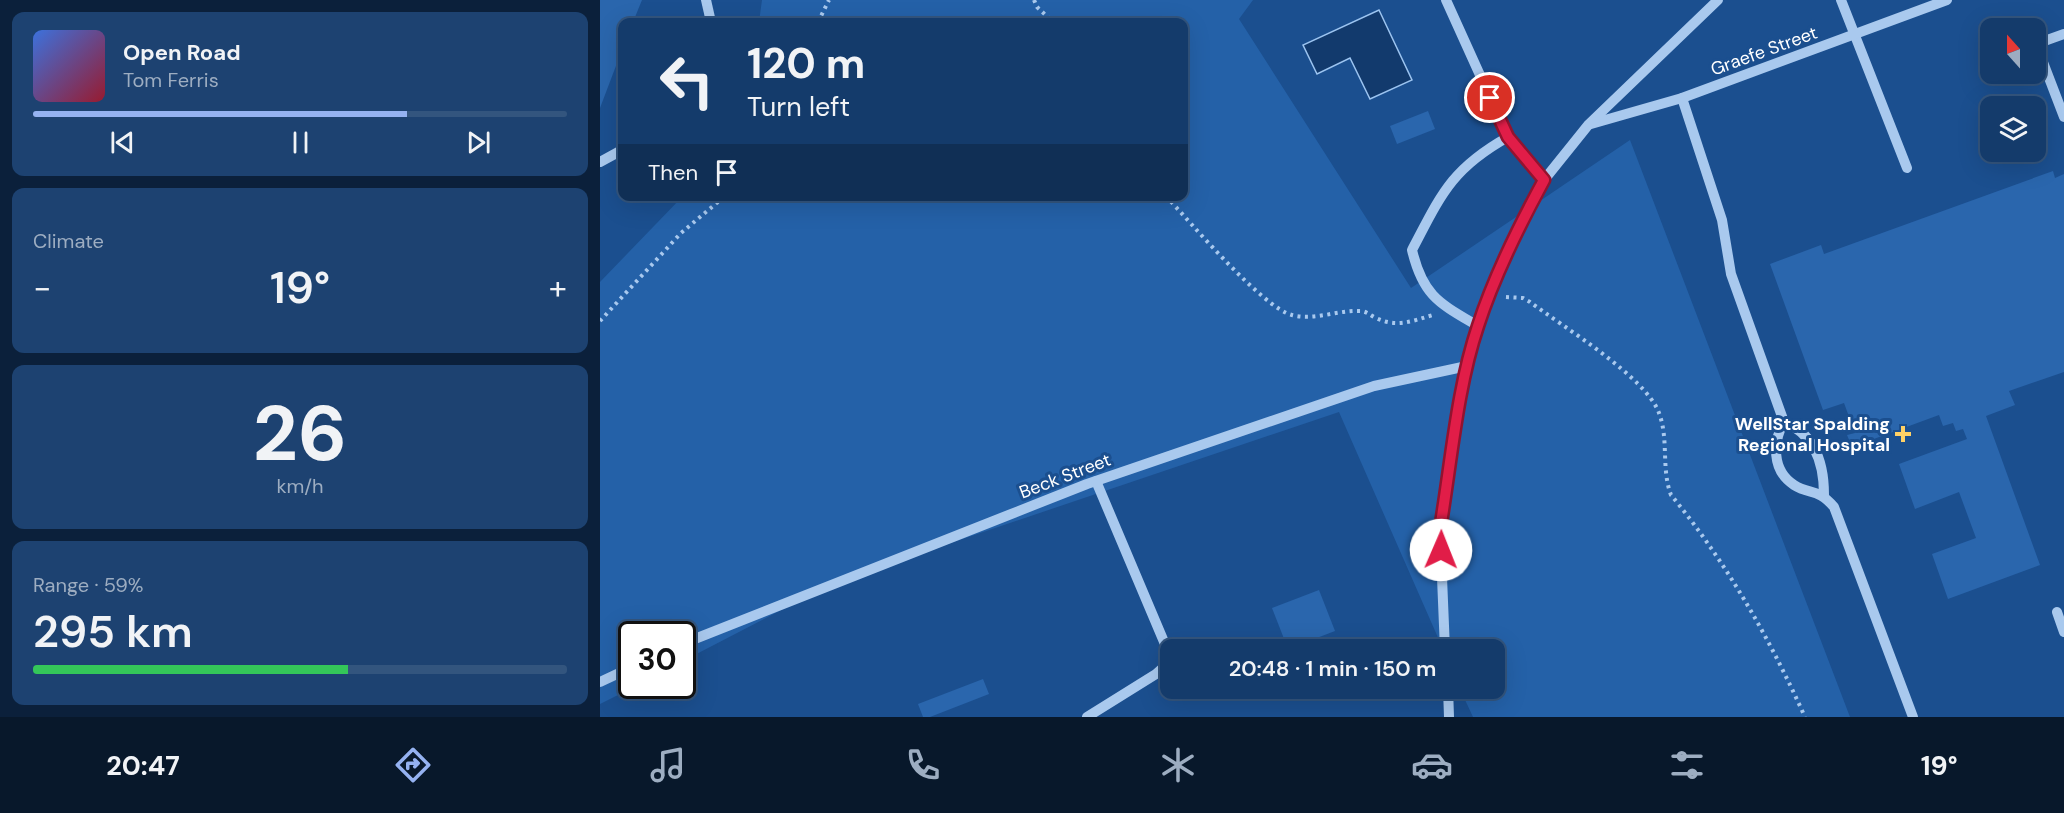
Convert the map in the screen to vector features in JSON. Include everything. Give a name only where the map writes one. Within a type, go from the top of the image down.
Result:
[{"type":"street","points":[[706,0],[710,18]]},
{"type":"street","points":[[1446,0],[1508,137],[1544,180]]},
{"type":"street","points":[[1445,639],[1440,529],[1467,366],[1478,326],[1521,222],[1544,180],[1589,124],[1718,0]]},
{"type":"street","points":[[1841,0],[1907,168]]},
{"type":"street","name":"Graefe Street","points":[[1589,124],[1682,98],[1947,0]]},
{"type":"street","points":[[2064,34],[2036,44],[2064,117]]},
{"type":"street","points":[[1682,98],[1722,220],[1731,273],[1784,422],[1797,427],[1812,444],[1824,474],[1824,495]]},
{"type":"street","points":[[1478,326],[1433,297],[1418,272],[1412,250],[1444,188],[1479,153],[1508,137]]},
{"type":"street","points":[[600,162],[618,152]]},
{"type":"street","name":"Beck Street","points":[[696,638],[1096,481],[1374,386],[1467,366]]},
{"type":"street","points":[[1784,422],[1776,435],[1774,450],[1783,474],[1794,485],[1824,495],[1834,507],[1913,717]]},
{"type":"street","points":[[1087,717],[1156,674],[1165,666],[1170,656],[1096,481]]},
{"type":"street","points":[[2057,612],[2064,632]]},
{"type":"street","points":[[600,682],[618,674]]},
{"type":"street","points":[[1448,699],[1449,717]]},
{"type":"path","points":[[820,18],[829,0]]},
{"type":"path","points":[[1034,0],[1037,7],[1049,18]]},
{"type":"path","points":[[600,321],[681,233],[719,201]]},
{"type":"path","points":[[1171,201],[1248,283],[1283,312],[1294,316],[1313,316],[1363,311],[1377,319],[1400,326],[1451,310]]},
{"type":"path","points":[[1489,298],[1523,298],[1530,302],[1630,377],[1650,396],[1659,412],[1664,433],[1667,486],[1671,495],[1745,598],[1780,661],[1804,717]]},
{"type":"shaded area","points":[[762,0],[1253,0],[1239,19],[1411,288],[1630,140],[1850,717],[1473,717],[1465,699],[1505,699],[1505,639],[1439,639],[1339,412],[835,582],[696,654],[696,621],[618,621],[618,695],[600,704],[600,282],[678,201],[1188,201],[1188,18],[760,18]]},
{"type":"shaded area","points":[[1379,10],[1412,80],[1370,99],[1350,58],[1317,74],[1303,45]]},
{"type":"building","points":[[600,0],[642,0],[635,18],[618,18],[618,61],[600,108]]},
{"type":"building","points":[[1428,111],[1435,129],[1397,144],[1390,126]]},
{"type":"building","points":[[2053,171],[2055,178],[2064,174],[2064,372],[2009,391],[2015,405],[1986,416],[2040,565],[1948,599],[1932,554],[1976,538],[1959,492],[1915,509],[1899,464],[1967,439],[1963,429],[1956,431],[1953,423],[1943,426],[1939,415],[1852,447],[1847,435],[1855,433],[1844,403],[1823,410],[1770,264],[1821,245],[1824,254]]},
{"type":"building","points":[[1319,590],[1335,631],[1314,639],[1284,639],[1272,608]]},
{"type":"building","points":[[983,679],[989,694],[930,717],[923,717],[918,704]]},
{"type":"place","name":"WellStar Spalding Regional Hospital","points":[[1903,434]]},
{"type":"route","points":[[1441,550],[1440,529],[1467,366],[1478,326],[1521,222],[1544,180],[1508,137],[1490,98]]}]
